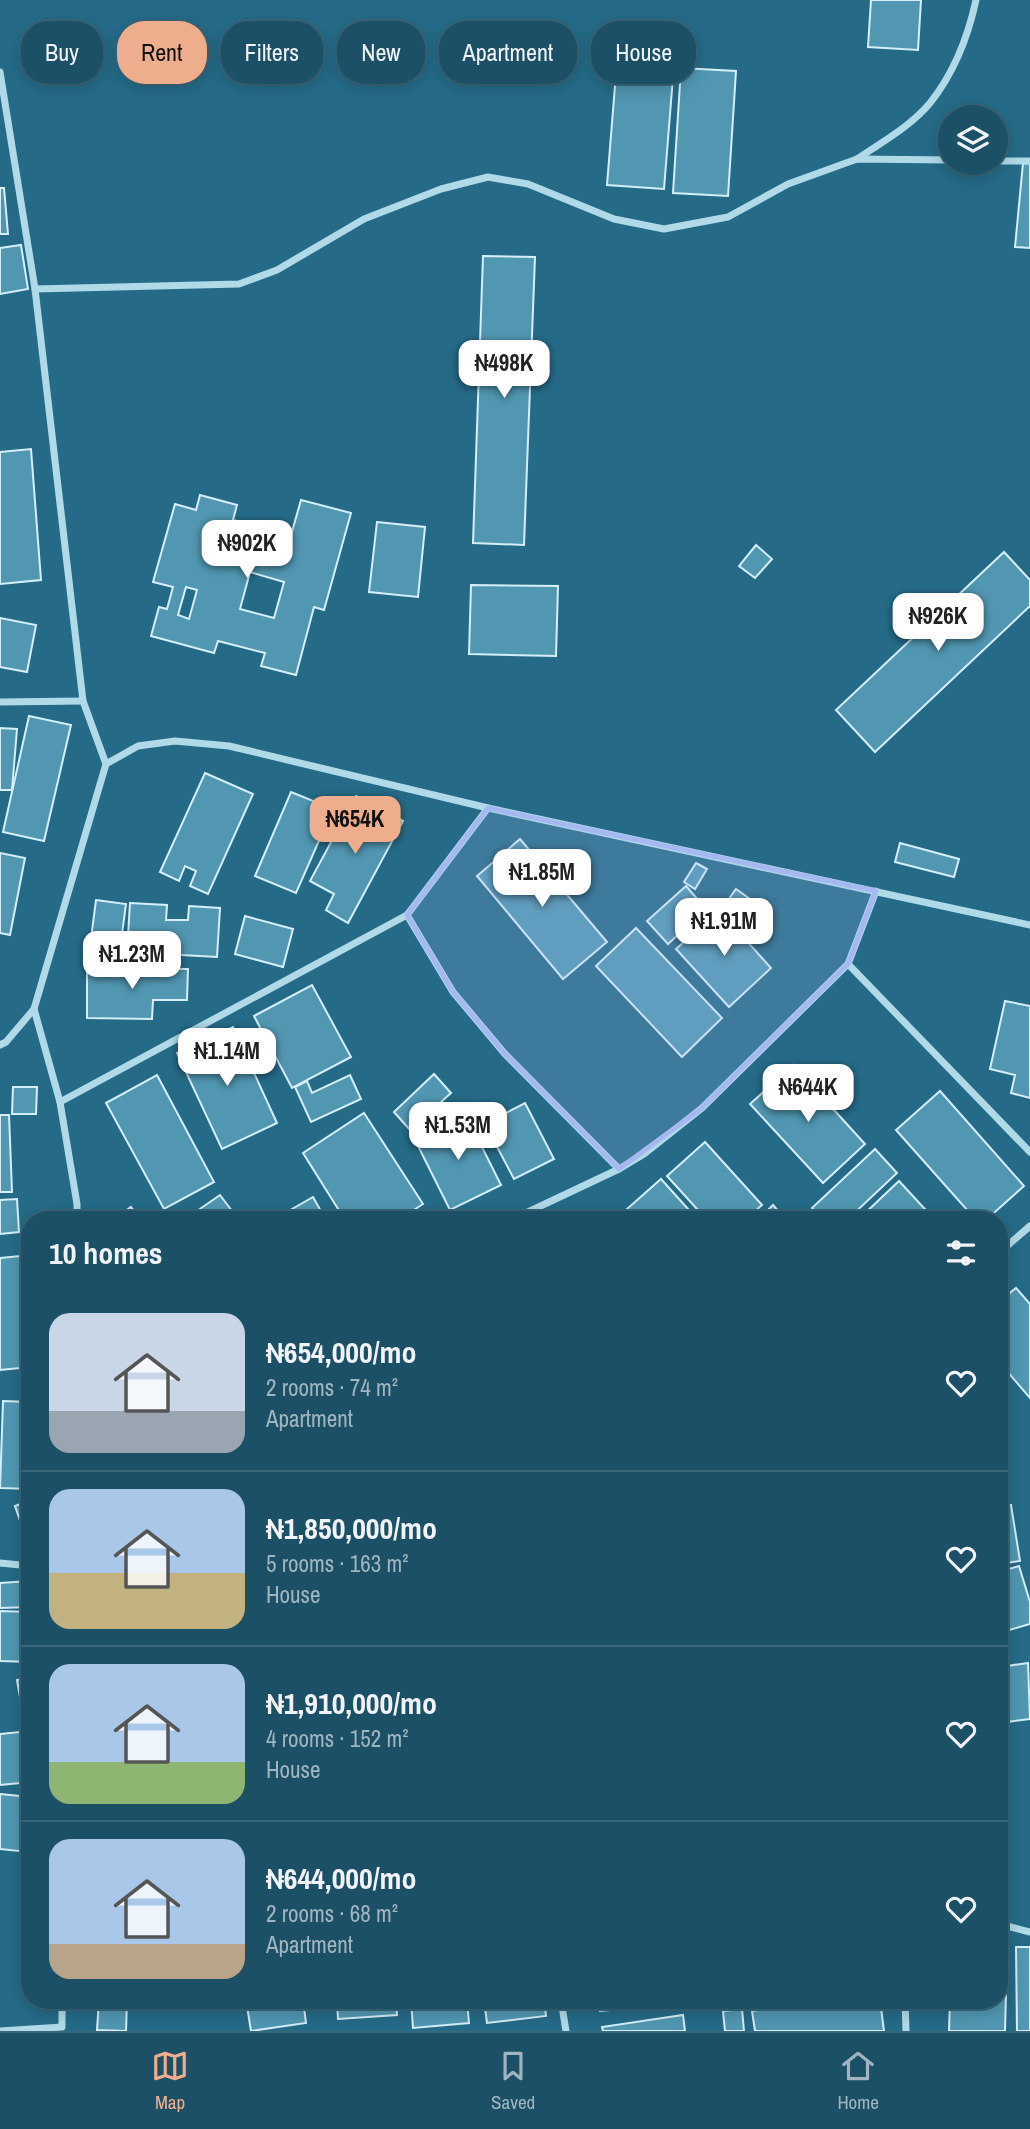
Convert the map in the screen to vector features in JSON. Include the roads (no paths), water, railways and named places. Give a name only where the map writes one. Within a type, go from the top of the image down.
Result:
[{"type":"street","points":[[35,289],[239,284],[277,270],[364,219],[442,190],[488,177],[528,184],[614,219],[664,229],[729,217],[788,184],[857,159],[898,131],[930,104],[954,66],[970,28],[976,0]]},
{"type":"street","points":[[0,72],[35,289],[83,701],[106,764],[34,1009],[6,1042],[0,1045]]},
{"type":"street","points":[[857,159],[938,160]]},
{"type":"street","points":[[1008,161],[1030,161]]},
{"type":"street","points":[[0,702],[83,701]]},
{"type":"street","points":[[106,764],[138,746],[150,744],[175,741],[229,746],[488,808],[1030,925]]},
{"type":"street","points":[[60,1102],[407,915],[488,808]]},
{"type":"street","points":[[530,1211],[619,1169],[644,1154],[702,1108],[848,964],[876,891]]},
{"type":"street","points":[[407,915],[453,992],[505,1054],[619,1169]]},
{"type":"street","points":[[848,964],[1030,1152]]},
{"type":"street","points":[[34,1009],[60,1102],[77,1211]]},
{"type":"street","points":[[1008,1245],[1030,1226]]},
{"type":"street","points":[[0,1563],[21,1565]]},
{"type":"street","points":[[1008,1926],[1030,1932]]},
{"type":"street","points":[[0,2031],[63,2030],[62,2009]]},
{"type":"street","points":[[562,2009],[566,2031]]},
{"type":"street","points":[[905,2009],[906,2031]]}]
